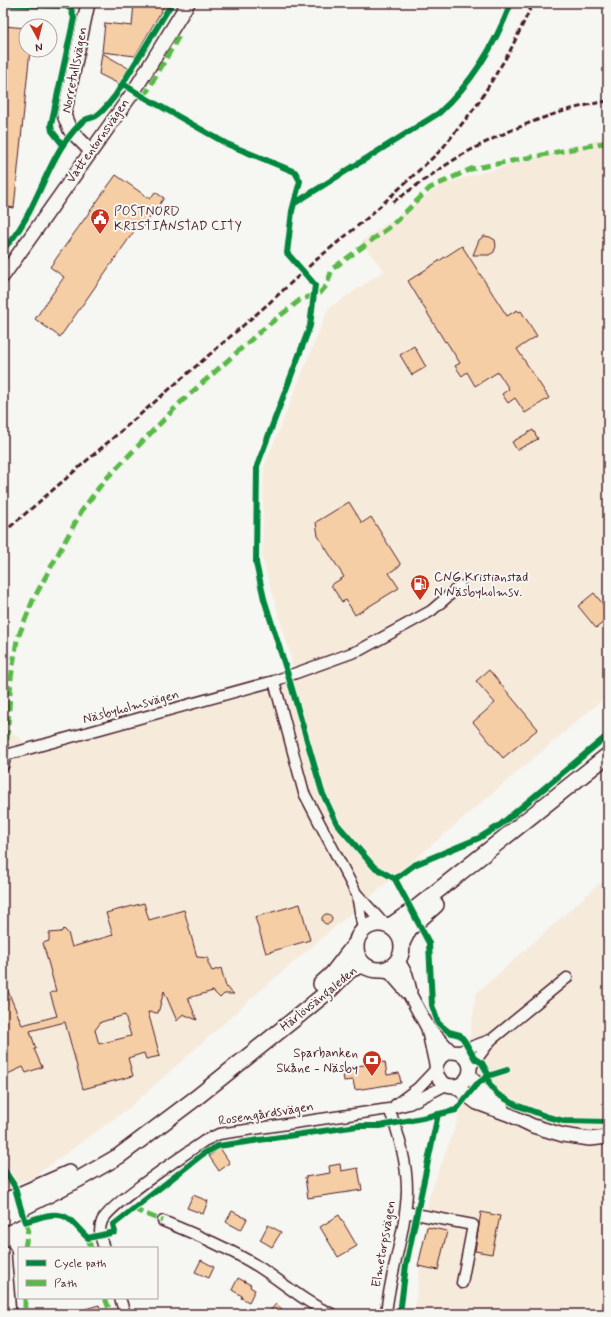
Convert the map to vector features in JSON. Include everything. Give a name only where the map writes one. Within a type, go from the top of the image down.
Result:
[{"type":"main road","points":[[387,925],[416,908],[608,755]]},
{"type":"main road","points":[[402,943],[409,929],[414,924],[503,847],[523,824]]},
{"type":"main road","points":[[370,925],[387,925],[396,930],[402,943],[402,950],[398,961],[385,970],[374,970],[364,965],[359,959],[356,943],[363,929],[370,925]]},
{"type":"main road","name":"Härlövsängaleden","points":[[230,1070],[278,1020],[332,974],[356,943]]},
{"type":"main road","name":"Härlövsängaleden","points":[[3,1218],[79,1179],[119,1156],[156,1129],[331,989],[350,970],[361,965],[374,970]]},
{"type":"main road","name":"Härlövsängaleden","points":[[3,1202],[52,1182],[156,1129]]},
{"type":"main road","points":[[3,1253],[8,1314]]},
{"type":"street","name":"Norretullsvägen","points":[[88,3],[64,115],[70,130],[91,151]]},
{"type":"street","name":"Vattentornsvägen","points":[[3,276],[144,76],[188,3]]},
{"type":"street","name":"Näsbyholmsvägen","points":[[3,766],[6,755],[274,680],[360,650],[431,611],[460,586]]},
{"type":"street","points":[[274,680],[304,793],[356,893],[363,929]]},
{"type":"street","points":[[356,893],[387,925]]},
{"type":"street","points":[[398,961],[406,975],[410,995]]},
{"type":"street","points":[[374,970],[390,972],[410,995],[428,1028],[438,1079],[477,1102],[534,1126],[563,1135],[590,1139],[608,1137]]},
{"type":"street","points":[[450,1086],[464,1082],[491,1040],[567,978]]},
{"type":"street","points":[[428,1028],[454,1052],[466,1058],[470,1071],[481,1090],[510,1115]]},
{"type":"street","points":[[436,1067],[439,1058],[491,1040]]},
{"type":"street","name":"Rosengårdsvägen","points":[[389,1109],[418,1088],[436,1067]]},
{"type":"street","name":"Rosengårdsvägen","points":[[104,1247],[100,1231],[103,1220],[117,1204],[204,1141],[218,1134],[389,1109],[409,1104],[450,1086]]},
{"type":"street","name":"Elmetorpsvägen","points":[[386,1314],[388,1292],[405,1212],[407,1190],[405,1167],[395,1123],[389,1109]]},
{"type":"street","points":[[405,1212],[472,1225],[462,1283]]},
{"type":"street","points":[[162,1221],[229,1249],[262,1269],[316,1308],[332,1314]]},
{"type":"street","points":[[120,1299],[125,1314]]},
{"type":"shaded area","points":[[608,137],[608,695],[270,982],[130,1107],[31,1179],[3,1186],[3,726],[39,753],[295,679],[289,650],[262,558],[264,467],[328,309],[384,271],[361,242],[443,184]]},
{"type":"shaded area","points":[[608,876],[608,1314],[414,1314],[429,1197],[458,1119],[476,994]]},
{"type":"building","points":[[134,3],[166,3],[135,56],[102,52],[105,23],[132,26]]},
{"type":"building","points":[[4,26],[18,27],[18,58],[29,58],[14,208],[3,206]]},
{"type":"building","points":[[102,53],[128,68],[119,84],[99,74]]},
{"type":"building","points":[[116,175],[150,199],[155,192],[164,198],[141,230],[137,227],[60,337],[35,319],[64,277],[50,267]]},
{"type":"building","points":[[484,236],[495,240],[496,246],[494,252],[489,255],[473,255],[479,240]]},
{"type":"building","points":[[462,246],[507,316],[517,310],[519,312],[521,311],[537,336],[517,349],[549,398],[525,413],[515,398],[508,403],[502,394],[509,389],[498,372],[475,386],[467,372],[462,376],[455,366],[460,363],[446,341],[445,342],[408,281]]},
{"type":"building","points":[[414,346],[426,367],[412,375],[400,355]]},
{"type":"building","points":[[533,430],[538,439],[517,450],[512,442]]},
{"type":"building","points":[[349,502],[362,523],[371,517],[401,565],[389,573],[399,588],[355,615],[346,600],[342,602],[331,585],[344,577],[318,536],[316,522]]},
{"type":"building","points":[[594,593],[606,608],[604,611],[608,616],[608,619],[596,628],[578,606]]},
{"type":"building","points":[[489,670],[538,729],[503,758],[473,722],[495,703],[476,681]]},
{"type":"building","points":[[144,903],[149,920],[184,910],[197,957],[208,958],[208,963],[212,971],[221,968],[226,987],[234,994],[224,994],[220,998],[213,991],[188,998],[197,1020],[183,1014],[177,1021],[164,991],[158,1013],[148,1012],[160,1056],[146,1059],[144,1053],[128,1058],[133,1076],[83,1089],[65,1022],[30,1031],[36,1049],[34,1049],[42,1067],[26,1073],[23,1067],[3,1076],[3,979],[22,1025],[57,1016],[50,993],[56,991],[43,943],[49,941],[49,933],[61,932],[64,929],[68,933],[72,947],[113,935],[106,913]],"holes":[[[125,1015],[131,1036],[99,1044],[95,1030],[101,1022]]]},
{"type":"building","points":[[300,904],[310,940],[266,953],[255,917]]},
{"type":"building","points":[[325,914],[329,914],[331,915],[331,923],[325,924],[322,921],[322,917]]},
{"type":"building","name":"Sparbanken Skåne - Näsby","points":[[385,1062],[387,1075],[399,1073],[401,1083],[355,1090],[353,1080],[344,1081],[342,1068]]},
{"type":"building","points":[[220,1148],[230,1163],[219,1171],[209,1156]]},
{"type":"building","points":[[340,1164],[341,1171],[358,1168],[362,1190],[308,1198],[305,1177],[330,1173],[329,1166]]},
{"type":"building","points":[[193,1195],[208,1201],[203,1214],[187,1208]]},
{"type":"building","points":[[232,1211],[247,1219],[241,1230],[226,1222]]},
{"type":"building","points":[[481,1212],[500,1216],[492,1254],[475,1251]]},
{"type":"building","points":[[339,1215],[357,1246],[338,1257],[320,1227]]},
{"type":"building","points":[[268,1225],[281,1232],[272,1247],[260,1240]]},
{"type":"building","points":[[427,1227],[447,1231],[438,1270],[418,1266]]},
{"type":"building","points":[[201,1260],[214,1267],[209,1278],[195,1272]]},
{"type":"building","points":[[238,1278],[251,1285],[250,1287],[255,1290],[249,1302],[241,1298],[242,1296],[232,1290]]},
{"type":"building","points":[[276,1304],[288,1314],[267,1314]]},
{"type":"building","points":[[99,1305],[102,1314],[75,1314],[75,1312]]},
{"type":"railway","points":[[3,533],[268,304],[316,260],[365,220],[441,150],[477,105],[510,51],[533,3]]},
{"type":"railway","points":[[393,202],[440,169],[469,151],[519,127],[554,114],[608,101]]},
{"type":"marked path","points":[[144,97],[180,34]]},
{"type":"marked path","points":[[6,755],[11,678],[17,640],[33,600],[81,512],[103,482],[181,402],[262,330],[300,300],[320,293],[327,285],[332,269],[390,227],[430,188],[471,169],[608,142]]},
{"type":"marked path","points":[[133,1209],[163,1221]]},
{"type":"marked path","points":[[25,1222],[28,1229],[25,1247]]},
{"type":"marked path","points":[[88,1238],[91,1247]]},
{"type":"marked path","points":[[25,1299],[25,1314]]},
{"type":"marked path","points":[[105,1299],[111,1314]]},
{"type":"cycle path","points":[[3,249],[22,225],[64,143],[82,122],[99,114],[115,96],[172,3]]},
{"type":"cycle path","points":[[295,203],[439,113],[472,76],[498,34],[511,3]]},
{"type":"cycle path","points":[[3,4],[66,6],[71,9],[74,18],[51,125],[52,131],[63,145]]},
{"type":"cycle path","points":[[123,84],[227,144],[295,172],[300,181],[292,211],[287,253],[315,285],[310,326],[257,466],[256,563],[264,599],[322,792],[337,824],[374,867],[395,879],[429,943],[432,1005],[438,1023],[449,1032],[460,1035],[475,1059],[482,1063],[487,1072],[489,1083],[497,1094],[516,1105],[548,1117],[564,1121],[608,1122]]},
{"type":"cycle path","points":[[395,879],[414,865],[479,838],[500,825],[608,735]]},
{"type":"cycle path","points":[[3,1166],[14,1186],[25,1222],[48,1215],[60,1215],[70,1220],[88,1238],[115,1232],[113,1225],[203,1154],[218,1146],[358,1126],[380,1126],[456,1110],[476,1085],[488,1076],[507,1070]]},
{"type":"cycle path","points":[[400,1314],[406,1265],[438,1114]]},
{"type":"place","name":"POSTNORD KRISTIANSTAD CITY","points":[[100,235]]},
{"type":"place","name":"CNG Kristianstad N Näsbyholmsv.","points":[[420,601]]},
{"type":"place","name":"Sparbanken Skåne - Näsby","points":[[372,1077]]}]
